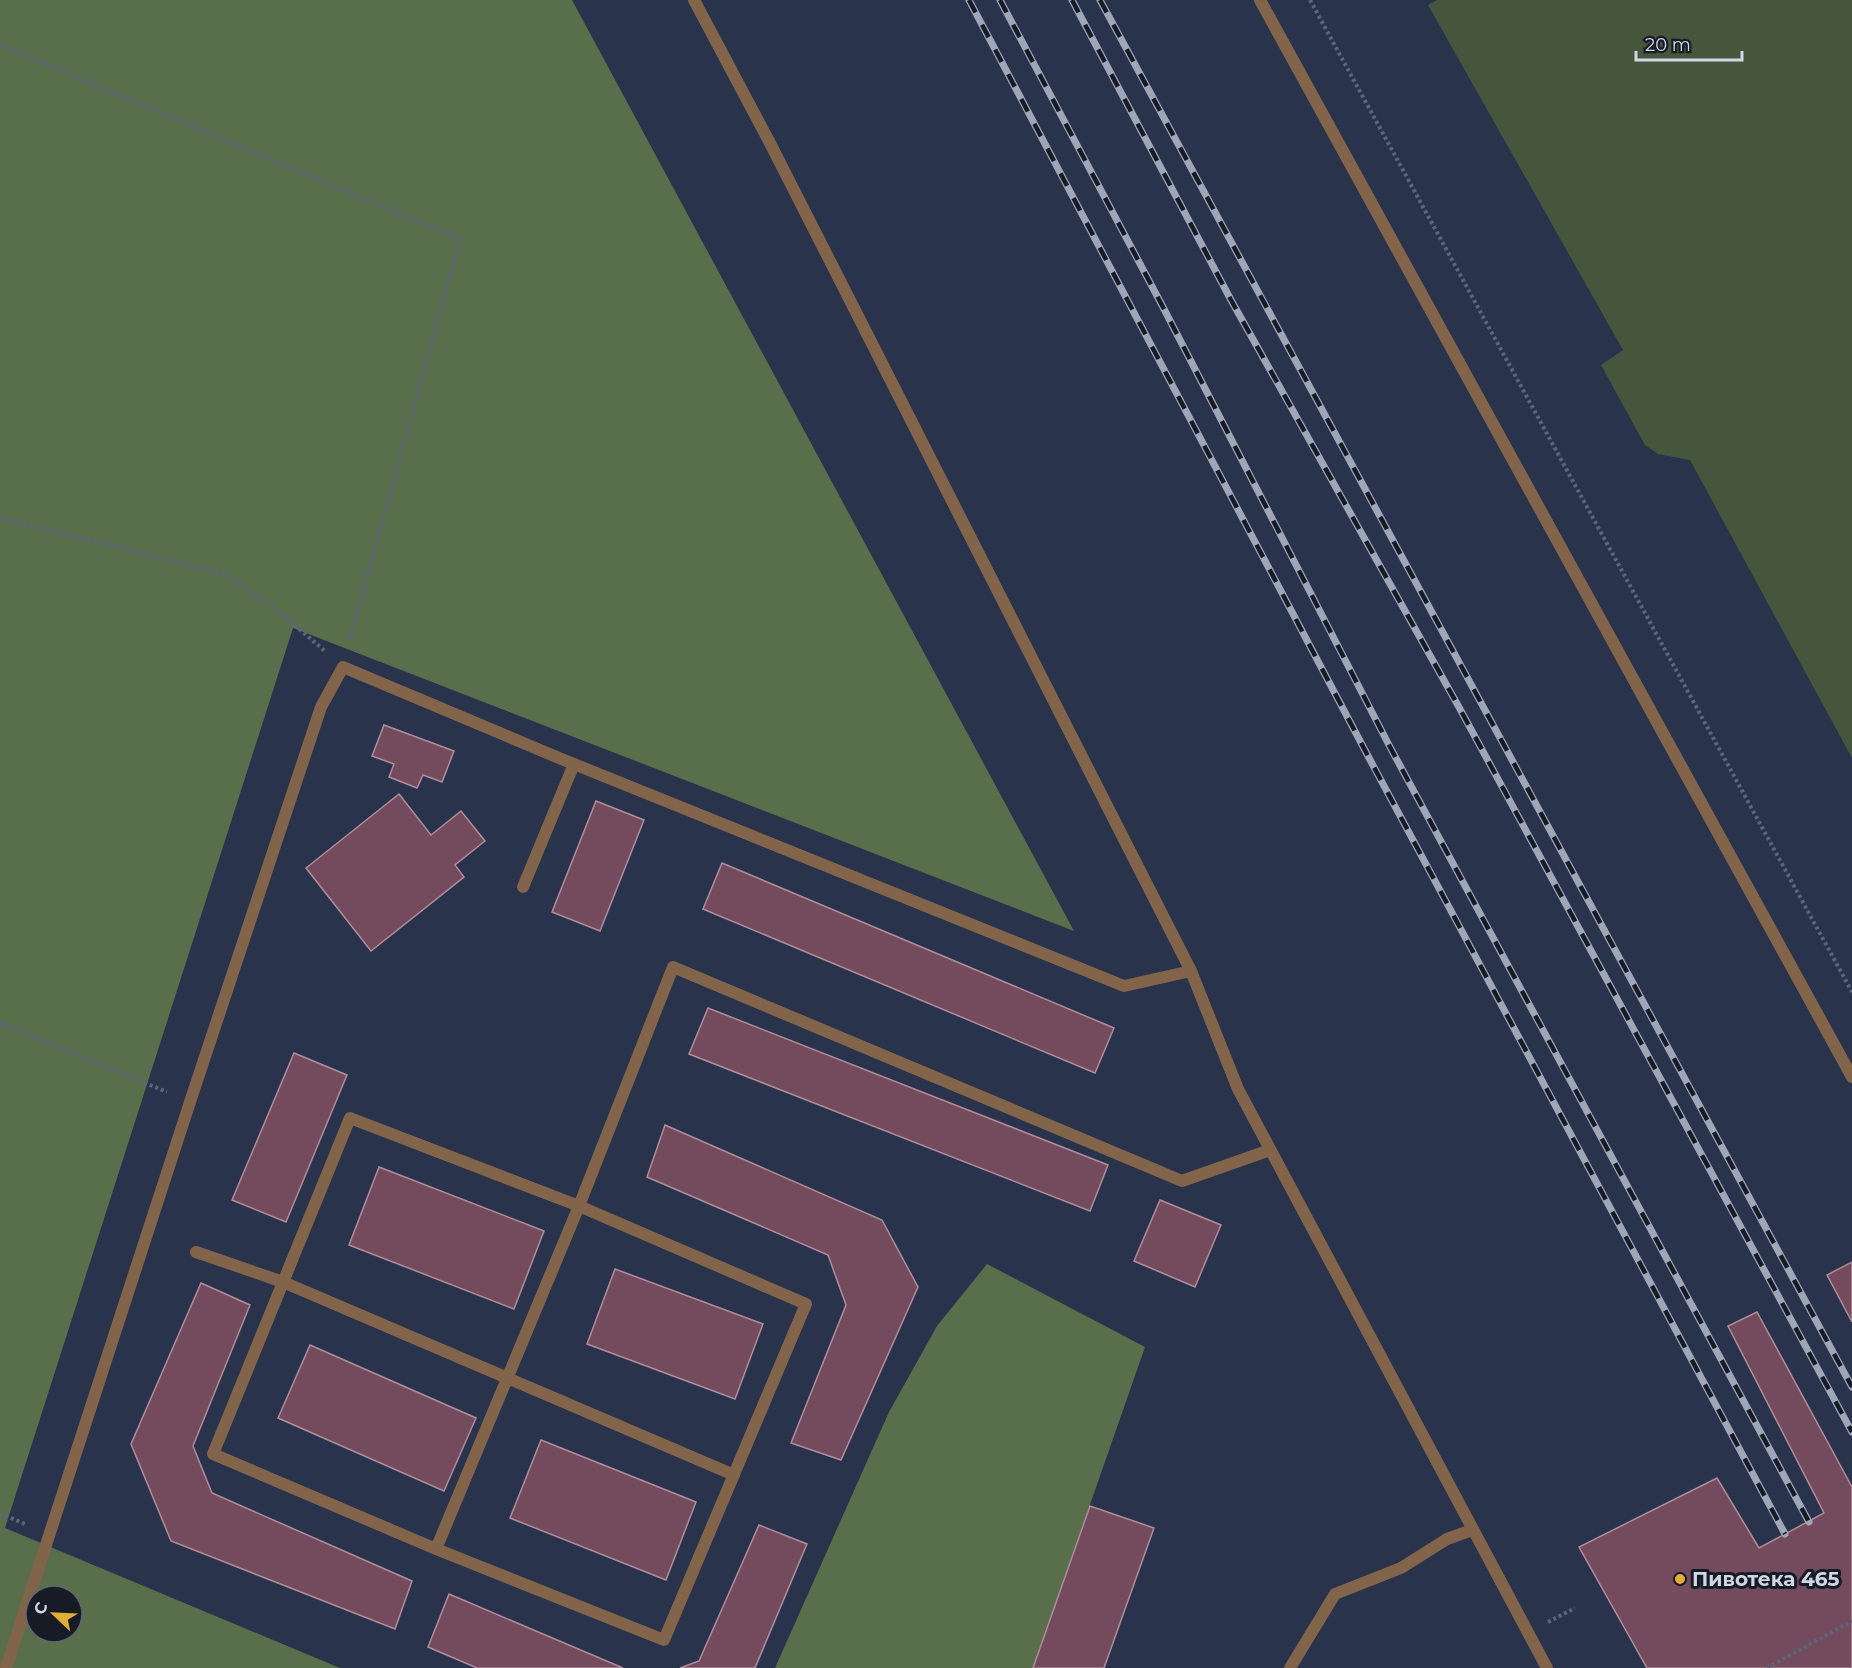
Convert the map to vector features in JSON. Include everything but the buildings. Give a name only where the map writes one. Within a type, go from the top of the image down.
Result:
[{"type":"street","points":[[694,0],[782,167],[1191,971],[1238,1089],[1547,1668]]},
{"type":"street","points":[[1260,0],[1850,1068]]},
{"type":"street","points":[[6,1668],[321,707],[343,667],[574,764],[1124,986],[1191,971]]},
{"type":"street","points":[[523,887],[574,764]]},
{"type":"street","points":[[436,1549],[579,1206],[673,967],[1182,1181],[1270,1150]]},
{"type":"street","points":[[350,1118],[579,1206],[806,1304],[664,1640],[436,1549],[213,1454],[283,1282],[350,1118]]},
{"type":"street","points":[[196,1252],[283,1282],[734,1475]]},
{"type":"street","points":[[1290,1668],[1335,1594],[1401,1568],[1447,1539],[1472,1530]]},
{"type":"path","points":[[1310,0],[1852,992]]},
{"type":"path","points":[[0,45],[460,239],[343,667],[277,610],[227,575],[0,519]]},
{"type":"path","points":[[0,1023],[190,1102]]},
{"type":"path","points":[[1545,1624],[1575,1608]]},
{"type":"path","points":[[1767,1668],[1852,1621]]},
{"type":"green space","points":[[0,0],[572,0],[1074,931],[293,628],[5,1528],[340,1668],[0,1668]]},
{"type":"green space","points":[[1437,0],[1852,0],[1852,758],[1690,460],[1658,454],[1645,445],[1601,365],[1623,350],[1428,5]]},
{"type":"green space","points":[[987,1264],[1145,1347],[1033,1668],[775,1668],[889,1412],[937,1326]]},
{"type":"railway","points":[[969,0],[1368,756],[1785,1534]]},
{"type":"railway","points":[[1000,0],[1164,309],[1390,747],[1809,1522]]},
{"type":"railway","points":[[1072,0],[1231,300],[1460,709],[1852,1432]]},
{"type":"railway","points":[[1100,0],[1852,1387]]},
{"type":"place","name":"Пивотека 465","points":[[1680,1579]]}]
